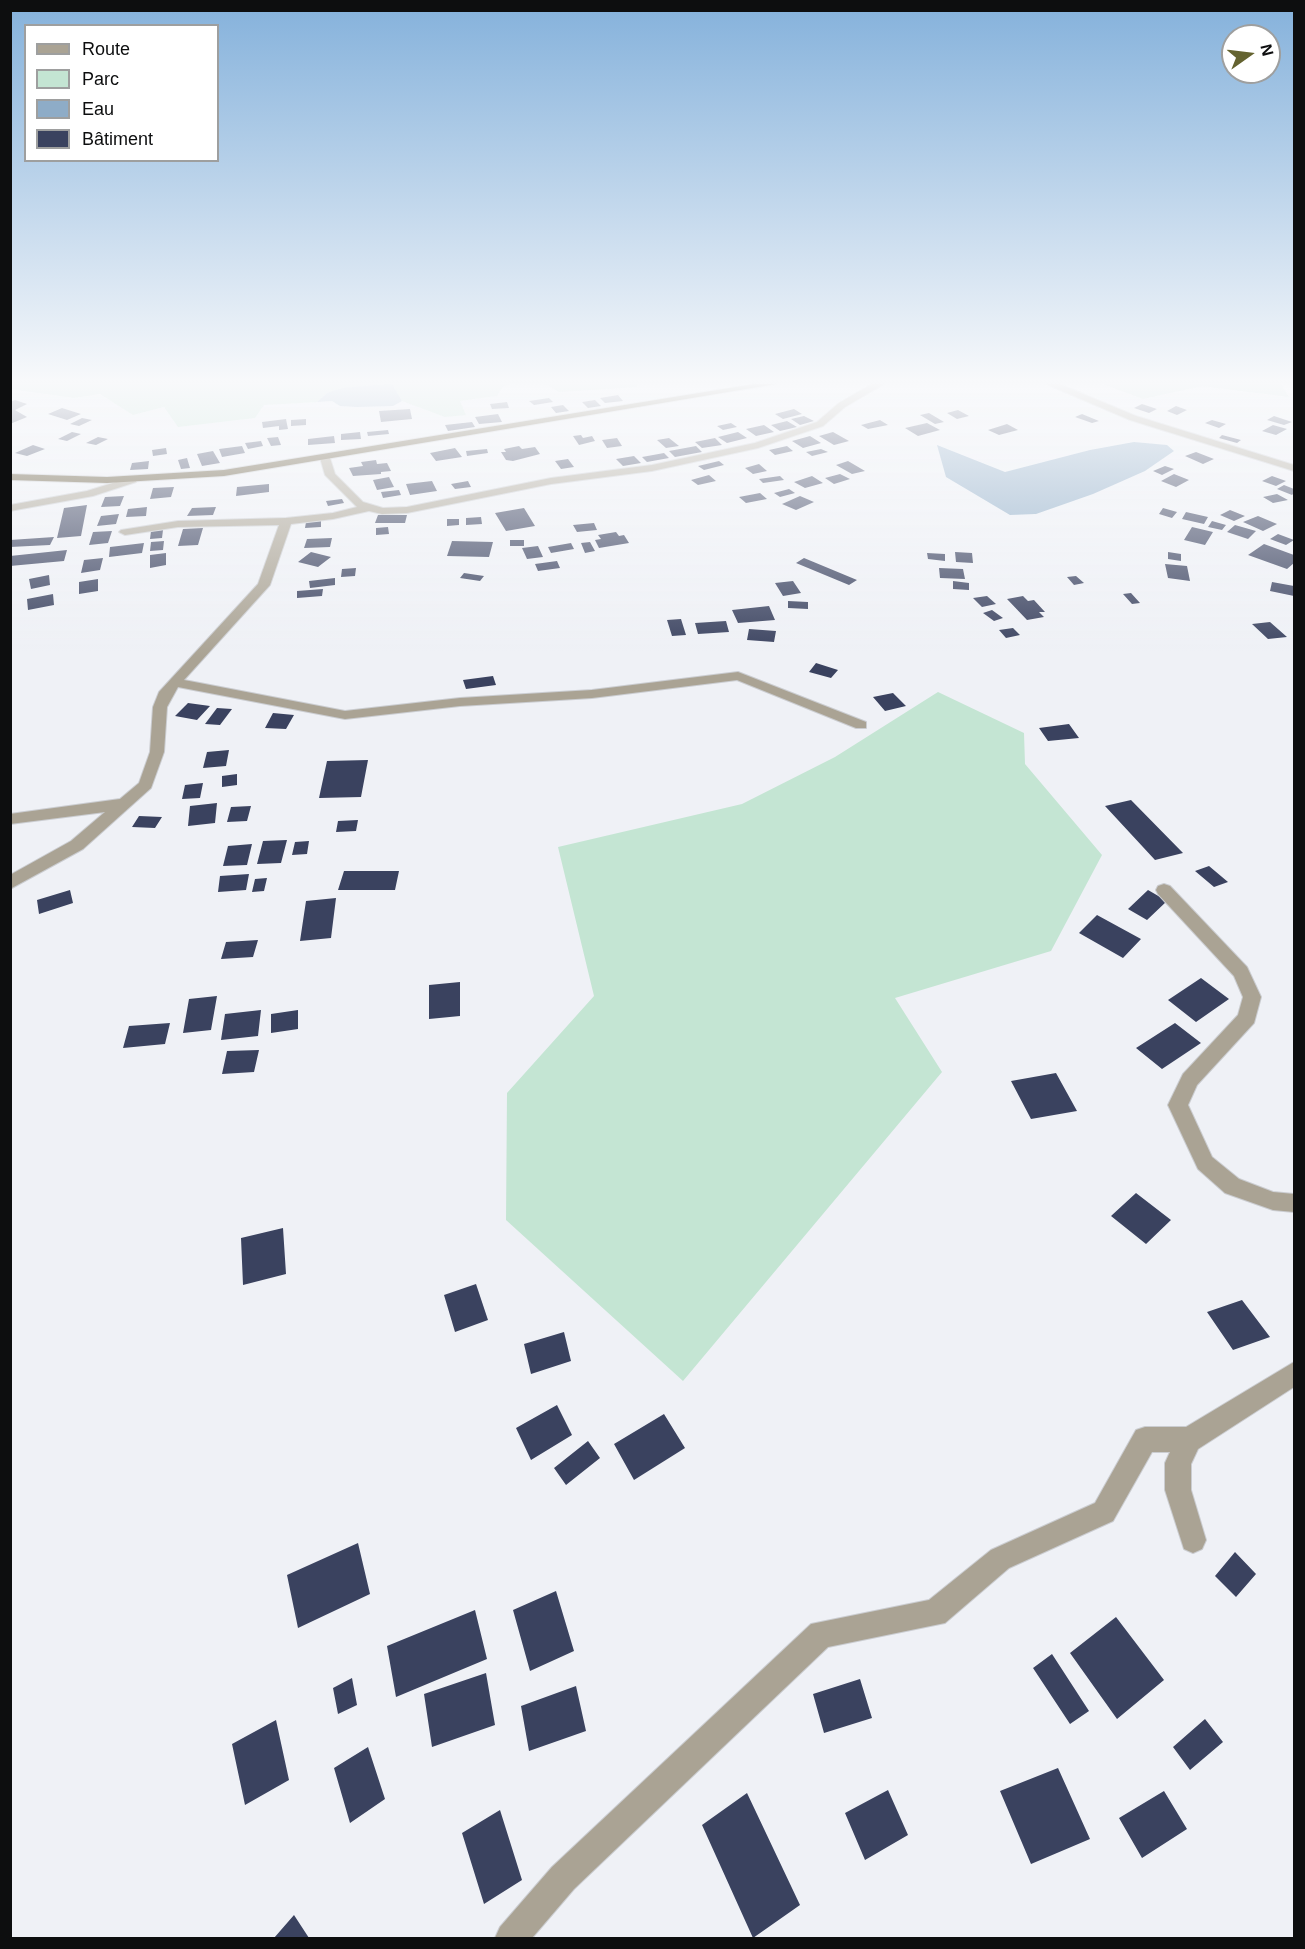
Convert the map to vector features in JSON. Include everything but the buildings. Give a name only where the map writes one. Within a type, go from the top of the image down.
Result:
[{"type":"highway","points":[[10,477],[132,480],[198,475]]},
{"type":"street","points":[[330,475],[354,500],[366,508],[382,511],[407,510],[551,481],[596,475]]},
{"type":"street","points":[[10,508],[89,494],[132,480]]},
{"type":"street","points":[[125,532],[178,524],[286,521],[333,516],[366,508]]},
{"type":"street","points":[[10,883],[77,845],[137,794],[151,777],[157,752],[160,707],[174,682],[264,585],[286,521]]},
{"type":"street","points":[[174,682],[345,715],[460,702],[592,694],[738,676],[861,725]]},
{"type":"street","points":[[10,819],[98,809],[125,803]]},
{"type":"street","points":[[1164,890],[1241,972],[1252,997],[1247,1018],[1190,1080],[1178,1105],[1205,1162],[1232,1186],[1273,1201],[1294,1203]]},
{"type":"street","points":[[1193,1540],[1178,1490],[1178,1463],[1189,1440],[1294,1374]]},
{"type":"street","points":[[511,1938],[563,1878],[820,1634],[935,1613],[1000,1559],[1104,1512],[1145,1439],[1189,1440]]},
{"type":"green space","points":[[938,692],[1024,733],[1025,764],[1102,855],[1051,951],[895,998],[942,1072],[683,1381],[506,1220],[507,1093],[594,996],[558,847],[742,804],[835,757]]},
{"type":"water","points":[[945,475],[1136,475],[1093,494],[1036,514],[1010,515]]}]
